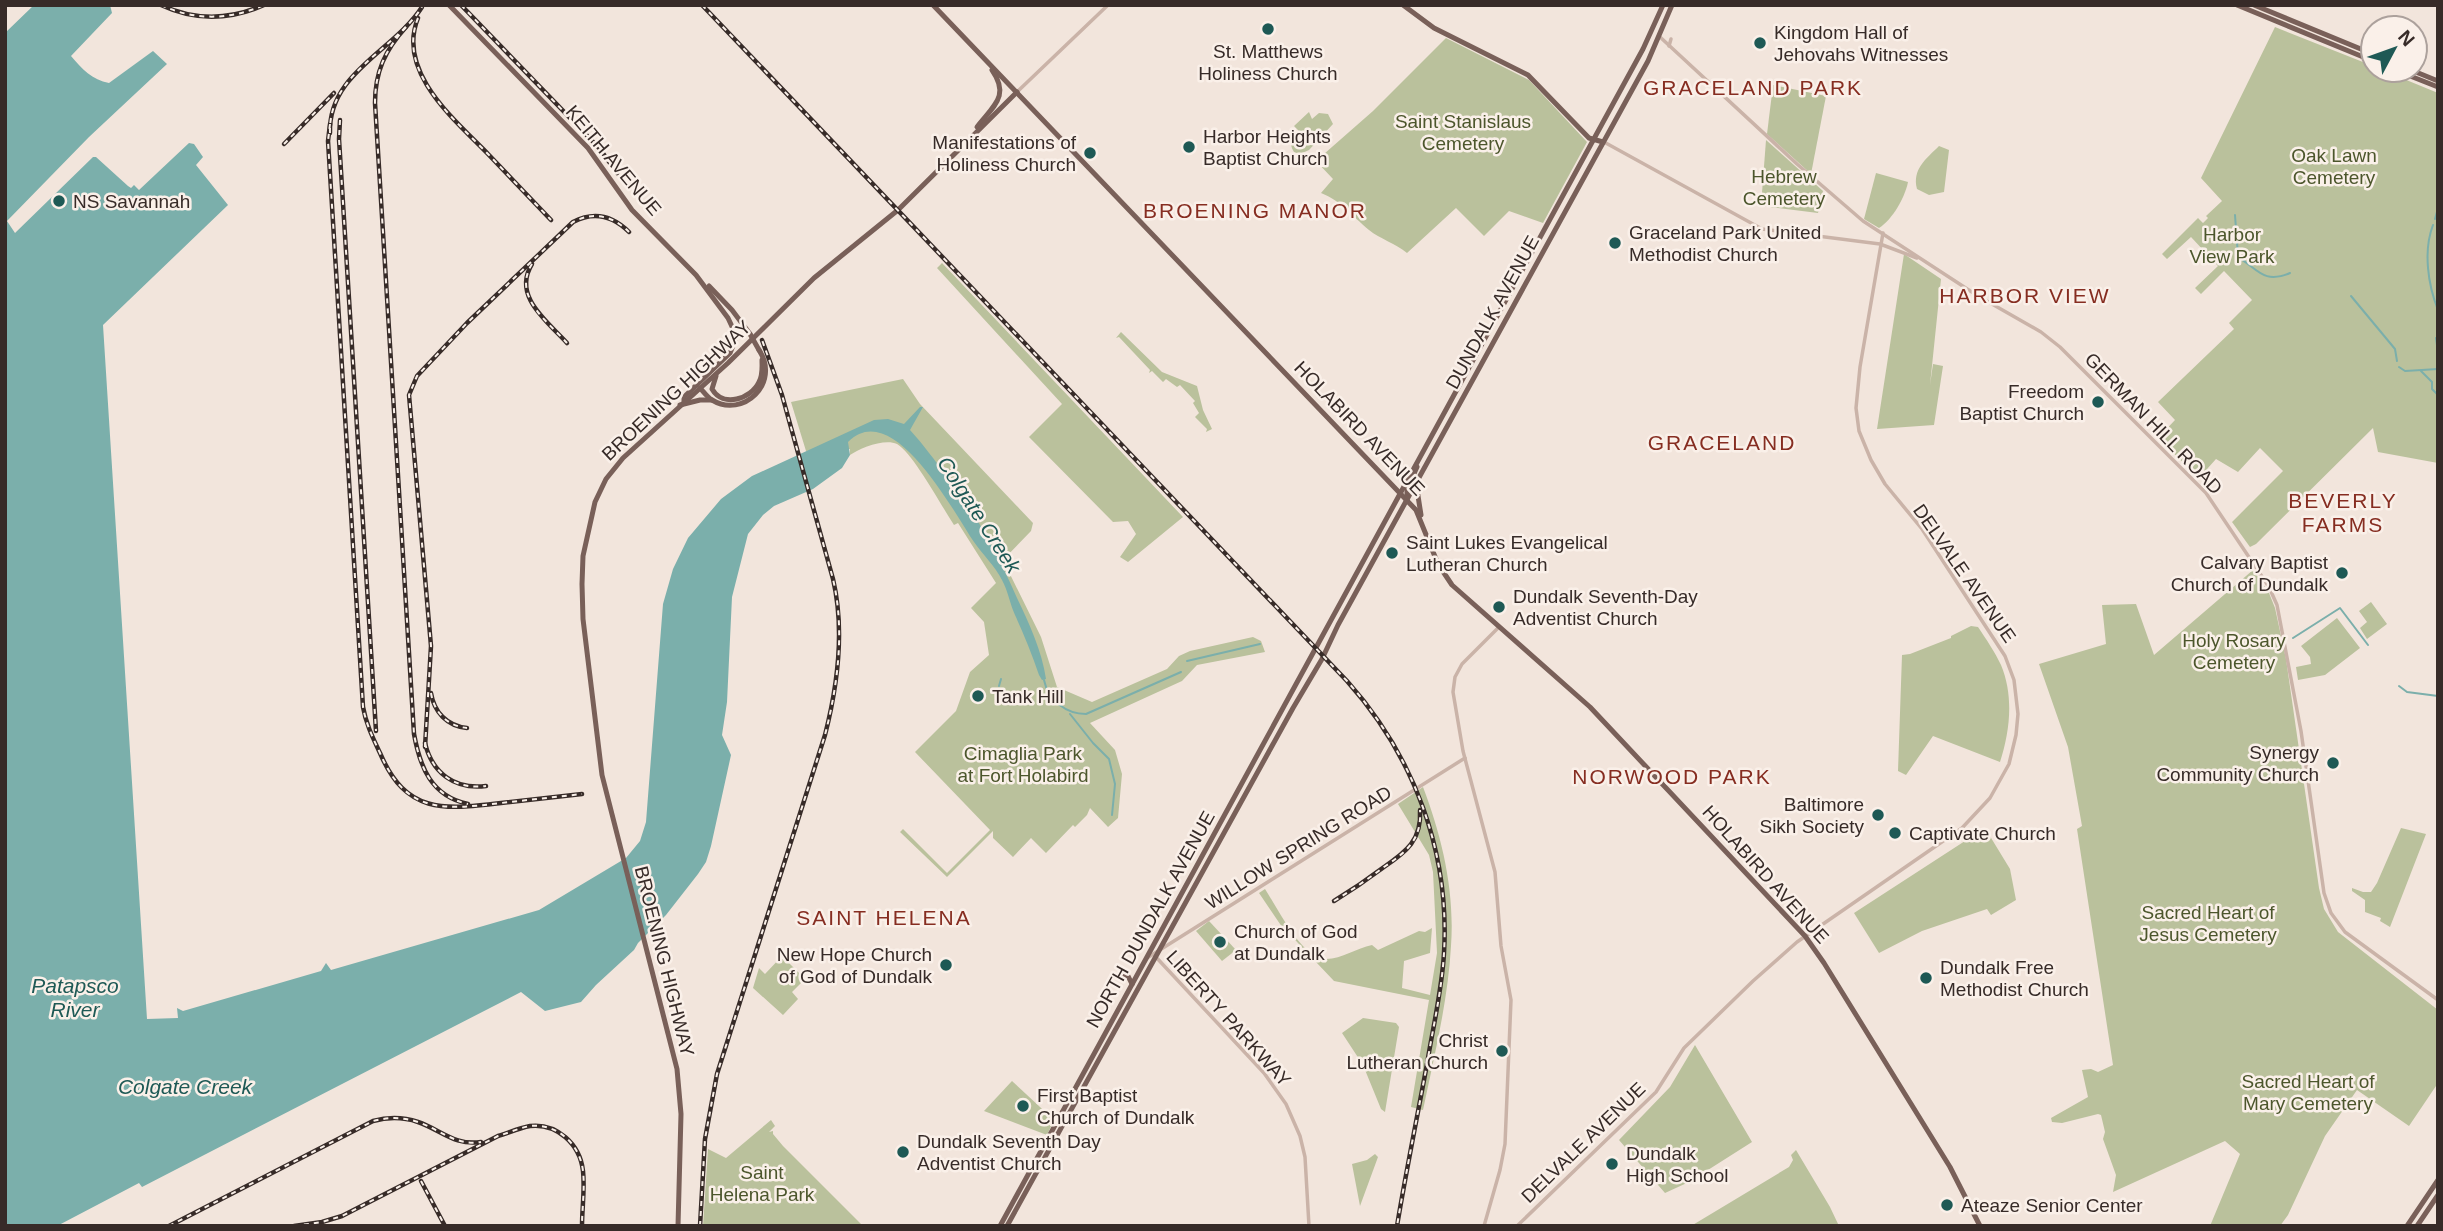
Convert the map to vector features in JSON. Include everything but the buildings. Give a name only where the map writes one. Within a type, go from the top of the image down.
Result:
[{"type":"main road","name":"KEITH AVENUE","points":[[449,5],[588,148],[632,210],[723,301],[750,334],[763,361]]},
{"type":"main road","name":"HOLABIRD AVENUE","points":[[933,5],[1400,492],[1422,520],[1434,556],[1445,577],[1461,595],[1599,715],[1805,936],[1940,1151],[1980,1226]]},
{"type":"main road","points":[[1405,5],[1434,28],[1531,78],[1594,139],[1603,142]]},
{"type":"main road","name":"DUNDALK AVENUE","points":[[1327,628],[1643,50],[1663,5]]},
{"type":"main road","name":"DUNDALK AVENUE","points":[[1335,632],[1660,37],[1672,5]]},
{"type":"main road","points":[[2237,5],[2255,8],[2359,49]]},
{"type":"main road","points":[[2255,8],[2359,55]]},
{"type":"main road","points":[[971,135],[1001,92],[1000,84],[982,56]]},
{"type":"main road","name":"BROENING HIGHWAY","points":[[678,1226],[681,1114],[677,1069],[601,775],[583,619],[583,556],[592,511],[611,472],[814,278],[898,210],[1017,92]]},
{"type":"main road","name":"KEITH AVENUE","points":[[682,404],[684,397],[730,353],[735,341],[733,326],[722,307],[696,275]]},
{"type":"main road","points":[[717,373],[712,386],[715,394],[727,400],[738,399],[757,386],[763,361]]},
{"type":"main road","points":[[682,404],[700,400],[735,404],[752,397],[765,380],[767,371],[763,361]]},
{"type":"main road","points":[[700,388],[712,401]]},
{"type":"main road","points":[[1407,500],[1407,489],[1424,447]]},
{"type":"main road","points":[[1416,483],[1422,520]]},
{"type":"main road","name":"NORTH DUNDALK AVENUE","points":[[1007,1226],[1327,628]]},
{"type":"main road","name":"NORTH DUNDALK AVENUE","points":[[1000,1226],[1146,959],[1154,953],[1335,632]]},
{"type":"main road","points":[[1121,975],[1128,976],[1132,984]]},
{"type":"main road","points":[[2407,1226],[2438,1180]]},
{"type":"main road","points":[[2417,1226],[2438,1195]]},
{"type":"street","name":"BROENING HIGHWAY","points":[[1017,92],[1108,5]]},
{"type":"street","name":"GERMAN HILL ROAD","points":[[1660,37],[1863,221],[2051,339],[2193,479],[2218,508],[2277,605],[2301,731],[2324,893],[2330,913],[2352,937],[2438,1000]]},
{"type":"street","points":[[1669,46],[1671,39]]},
{"type":"street","points":[[1603,142],[1762,229],[1881,244],[1903,251],[1934,268]]},
{"type":"street","name":"DELVALE AVENUE","points":[[1517,1226],[1656,1092],[1691,1041],[1778,957],[1969,822],[1983,808],[2009,764],[2016,735],[2016,691],[2001,647],[1922,529],[1885,484],[1859,431],[1856,408],[1860,367],[1883,233]]},
{"type":"street","points":[[1484,1226],[1500,1170],[1505,1141],[1512,1010],[1500,938],[1495,872],[1465,758],[1454,702],[1454,680],[1462,664],[1499,627]]},
{"type":"street","name":"WILLOW SPRING ROAD","points":[[1154,953],[1465,758]]},
{"type":"street","name":"LIBERTY PARKWAY","points":[[1154,953],[1264,1073],[1286,1104],[1300,1136],[1305,1157],[1309,1226]]},
{"type":"green space","name":"Oak Lawn Cemetery","points":[[2275,27],[2359,60],[2359,84],[2416,84],[2438,93],[2438,463],[2378,452],[2373,428],[2250,547],[2232,522],[2283,471],[2260,448],[2238,472],[2216,459],[2199,478],[2158,438],[2175,420],[2158,402],[2234,329],[2229,323],[2252,300],[2224,271],[2201,294],[2195,288],[2218,266],[2191,237],[2167,259],[2162,254],[2198,218],[2203,223],[2208,218],[2206,216],[2222,201],[2201,178]]},
{"type":"green space","name":"Saint Stanislaus Cemetery","points":[[1446,38],[1529,80],[1587,142],[1543,223],[1509,211],[1484,236],[1456,208],[1407,253],[1373,233],[1341,205],[1321,193],[1333,179],[1316,161],[1373,111]]},
{"type":"green space","name":"Hebrew Cemetery","points":[[1773,85],[1826,96],[1811,174],[1767,134]]},
{"type":"green space","points":[[1309,112],[1312,119],[1319,113],[1328,114],[1333,124],[1309,150],[1300,154],[1294,152],[1291,146],[1299,131],[1294,126]]},
{"type":"green space","name":"Hebrew Cemetery","points":[[1766,140],[1823,191],[1818,213],[1761,206]]},
{"type":"green space","points":[[1939,146],[1949,150],[1944,192],[1929,195],[1917,189],[1916,176],[1921,165]]},
{"type":"green space","points":[[1876,173],[1908,182],[1898,207],[1879,228],[1864,219]]},
{"type":"green space","points":[[1904,254],[1941,279],[1930,385],[1933,364],[1943,366],[1934,425],[1877,429]]},
{"type":"green space","points":[[942,263],[1183,517],[1128,562],[1120,557],[1136,534],[1128,521],[1113,522],[1029,437],[1062,404],[937,268]]},
{"type":"green space","points":[[1121,332],[1162,372],[1197,386],[1203,410],[1212,429],[1206,432],[1207,429],[1195,417],[1199,413],[1193,403],[1195,401],[1180,385],[1177,387],[1166,379],[1163,382],[1152,371],[1149,373],[1150,370],[1119,337],[1116,338]]},
{"type":"green space","name":"Cimaglia Park at Fort Holabird","points":[[903,379],[920,404],[1033,523],[1031,531],[1003,560],[1041,637],[1057,687],[1092,702],[1167,669],[1179,656],[1190,651],[1253,637],[1261,641],[1265,652],[1197,665],[1182,681],[1090,723],[1115,750],[1122,774],[1118,818],[1108,827],[1090,808],[1087,815],[1075,827],[1073,825],[1046,853],[1031,838],[1013,857],[993,838],[993,831],[947,877],[900,832],[903,829],[947,873],[990,830],[915,752],[956,711],[970,672],[989,655],[984,622],[971,608],[996,583],[958,523],[954,525],[904,449],[892,442],[886,442],[850,455],[850,449],[806,451],[791,402]]},
{"type":"green space","points":[[2253,570],[2269,593],[2275,608],[2286,659],[2324,909],[2338,932],[2438,1010],[2438,1083],[2409,1126],[2357,1090],[2325,1136],[2288,1215],[2280,1226],[2210,1226],[2240,1154],[2225,1141],[2113,1192],[2116,1175],[2103,1139],[2105,1132],[2101,1115],[2062,1123],[2052,1122],[2051,1118],[2088,1097],[2082,1070],[2091,1069],[2098,1072],[2113,1065],[2077,829],[2082,826],[2068,747],[2039,664],[2106,644],[2102,605],[2136,604],[2154,655]]},
{"type":"green space","points":[[2371,602],[2387,624],[2367,639],[2360,628],[2367,622],[2359,611]]},
{"type":"green space","points":[[2337,618],[2360,648],[2325,675],[2298,680],[2296,667],[2311,664],[2310,657],[2301,646]]},
{"type":"green space","points":[[1971,626],[1978,627],[1993,650],[2008,689],[2008,726],[2000,762],[1933,736],[1906,775],[1898,771],[1902,655],[1951,638]]},
{"type":"green space","points":[[1423,787],[1446,865],[1452,925],[1444,1008],[1423,1110],[1411,1107],[1429,1000],[1334,981],[1280,924],[1259,893],[1265,889],[1298,941],[1315,956],[1324,959],[1336,958],[1372,945],[1378,950],[1419,931],[1425,932],[1432,928],[1430,953],[1404,961],[1402,988],[1430,995],[1437,953],[1433,872],[1429,855],[1398,804]]},
{"type":"green space","points":[[1985,828],[2010,869],[2016,900],[1991,915],[1987,909],[1922,931],[1879,953],[1854,913]]},
{"type":"green space","points":[[2401,828],[2426,834],[2390,927],[2380,921],[2381,918],[2365,912],[2365,900],[2352,891],[2352,888],[2371,892]]},
{"type":"green space","points":[[1209,921],[1236,950],[1222,961],[1196,931]]},
{"type":"green space","points":[[782,956],[805,979],[792,992],[798,999],[783,1015],[753,988],[759,968],[765,974]]},
{"type":"green space","points":[[1363,1018],[1396,1023],[1399,1027],[1385,1112],[1381,1109],[1363,1065],[1342,1033]]},
{"type":"green space","points":[[1695,1045],[1752,1142],[1689,1182],[1665,1193],[1619,1140],[1670,1087]]},
{"type":"green space","points":[[1012,1081],[1054,1120],[1047,1135],[984,1111]]},
{"type":"green space","name":"Saint Helena Park","points":[[771,1120],[775,1126],[769,1132],[773,1131],[783,1146],[863,1226],[703,1226],[708,1149],[726,1158]]},
{"type":"green space","points":[[1796,1150],[1839,1226],[1691,1226],[1789,1167],[1793,1160],[1791,1155]]},
{"type":"green space","points":[[1375,1154],[1378,1157],[1360,1206],[1352,1164],[1367,1160]]},
{"type":"water","name":"Patapsco River","points":[[34,5],[110,5],[112,13],[71,56],[92,77],[109,83],[153,51],[167,64],[89,137],[7,221],[15,233],[93,157],[128,186],[131,188],[134,185],[139,190],[189,143],[194,144],[203,157],[196,165],[228,205],[103,325],[147,1019],[178,1018],[177,1008],[183,1011],[321,971],[326,963],[331,970],[539,910],[626,858],[640,841],[646,822],[663,604],[673,569],[688,538],[721,499],[752,476],[874,420],[888,419],[904,424],[923,407],[910,430],[958,490],[994,550],[1034,637],[1046,679],[1042,680],[1039,675],[999,575],[937,485],[902,446],[884,434],[866,432],[848,442],[850,455],[842,468],[813,489],[774,506],[748,534],[732,597],[727,702],[722,735],[731,755],[706,862],[666,915],[581,1002],[545,1011],[521,992],[142,1187],[139,1183],[57,1226],[5,1226],[5,33]]},
{"type":"waterway","points":[[2435,219],[2438,208]]},
{"type":"waterway","points":[[2235,215],[2238,256]]},
{"type":"waterway","points":[[2433,225],[2428,246],[2428,268],[2438,310]]},
{"type":"waterway","points":[[2236,256],[2266,276],[2290,273]]},
{"type":"waterway","points":[[2351,296],[2395,349],[2397,361]]},
{"type":"waterway","points":[[2436,338],[2438,352]]},
{"type":"waterway","points":[[2399,367],[2405,371],[2438,369]]},
{"type":"waterway","points":[[2421,371],[2432,382],[2432,389],[2438,395]]},
{"type":"waterway","points":[[2438,403],[2438,415]]},
{"type":"waterway","points":[[2293,638],[2340,608],[2368,645]]},
{"type":"waterway","name":"Colgate Creek","points":[[1187,661],[1260,644]]},
{"type":"waterway","name":"Colgate Creek","points":[[1044,680],[1049,694],[1065,709],[1086,714],[1181,672]]},
{"type":"waterway","points":[[999,686],[1001,679]]},
{"type":"waterway","points":[[2399,686],[2407,692],[2438,696]]},
{"type":"waterway","points":[[1070,714],[1109,759],[1115,784],[1112,815]]},
{"type":"railway","points":[[161,5],[187,14],[212,17],[238,14],[264,5]]},
{"type":"railway","points":[[461,5],[600,149],[617,173]]},
{"type":"railway","points":[[702,5],[1347,681],[1371,710],[1391,741],[1409,773],[1434,842],[1444,915],[1444,953],[1439,995],[1397,1226]]},
{"type":"railway","points":[[330,133],[332,112],[351,78],[396,37],[422,7]]},
{"type":"railway","points":[[418,18],[413,38],[415,57],[432,94],[551,220]]},
{"type":"railway","points":[[406,27],[392,44],[379,71],[375,103],[414,734],[429,778],[445,794],[468,804]]},
{"type":"railway","points":[[284,144],[334,93]]},
{"type":"railway","points":[[340,120],[339,139],[376,731]]},
{"type":"railway","points":[[330,124],[328,141],[363,707],[368,725],[390,773],[402,788],[428,804],[461,807],[582,794]]},
{"type":"railway","points":[[425,747],[431,646],[409,395],[417,376],[467,323],[573,222],[588,217],[603,217],[616,222],[629,232]]},
{"type":"railway","points":[[532,264],[527,276],[529,297],[542,317],[567,343]]},
{"type":"railway","points":[[700,1226],[705,1139],[717,1074],[825,735],[838,657],[839,618],[833,579],[782,395],[762,340]]},
{"type":"railway","points":[[431,693],[435,706],[443,717],[453,724],[467,728]]},
{"type":"railway","points":[[425,743],[433,763],[447,777],[464,785],[486,786]]},
{"type":"railway","points":[[1334,901],[1406,850],[1418,829],[1420,810]]},
{"type":"railway","points":[[169,1226],[373,1121],[407,1119],[456,1140],[481,1142]]},
{"type":"railway","points":[[294,1226],[342,1216],[498,1136],[530,1126],[558,1132],[566,1137],[577,1152],[584,1178],[582,1226]]},
{"type":"railway","points":[[421,1181],[445,1226]]},
{"type":"place","name":"St. Matthews Holiness Church","points":[[1268,29]]},
{"type":"place","name":"Kingdom Hall of Jehovahs Witnesses","points":[[1760,43]]},
{"type":"place","name":"Harbor Heights Baptist Church","points":[[1189,147]]},
{"type":"place","name":"Manifestations of Holiness Church","points":[[1090,153]]},
{"type":"place","name":"NS Savannah","points":[[59,201]]},
{"type":"place","name":"Graceland Park United Methodist Church","points":[[1615,243]]},
{"type":"place","name":"Freedom Baptist Church","points":[[2098,402]]},
{"type":"place","name":"Saint Lukes Evangelical Lutheran Church","points":[[1392,553]]},
{"type":"place","name":"Calvary Baptist Church of Dundalk","points":[[2342,573]]},
{"type":"place","name":"Dundalk Seventh-Day Adventist Church","points":[[1499,607]]},
{"type":"place","name":"Tank Hill","points":[[978,696]]},
{"type":"place","name":"Synergy Community Church","points":[[2333,763]]},
{"type":"place","name":"Baltimore Sikh Society","points":[[1878,815]]},
{"type":"place","name":"Captivate Church","points":[[1895,833]]},
{"type":"place","name":"Church of God at Dundalk","points":[[1220,942]]},
{"type":"place","name":"New Hope Church of God of Dundalk","points":[[946,965]]},
{"type":"place","name":"Dundalk Free Methodist Church","points":[[1926,978]]},
{"type":"place","name":"Christ Lutheran Church","points":[[1502,1051]]},
{"type":"place","name":"First Baptist Church of Dundalk","points":[[1023,1106]]},
{"type":"place","name":"Dundalk Seventh Day Adventist Church","points":[[903,1152]]},
{"type":"place","name":"Dundalk High School","points":[[1612,1164]]},
{"type":"place","name":"Ateaze Senior Center","points":[[1947,1205]]},
{"type":"district","name":"GRACELAND PARK","points":[[1753,88]]},
{"type":"district","name":"BROENING MANOR","points":[[1255,211]]},
{"type":"district","name":"HARBOR VIEW","points":[[2025,296]]},
{"type":"district","name":"GRACELAND","points":[[1722,443]]},
{"type":"district","name":"BEVERLY FARMS","points":[[2343,513]]},
{"type":"district","name":"NORWOOD PARK","points":[[1672,777]]},
{"type":"district","name":"SAINT HELENA","points":[[884,918]]},
{"type":"park label","name":"Harbor View Park","points":[[2232,245]]},
{"type":"park label","name":"Holy Rosary Cemetery","points":[[2234,651]]},
{"type":"park label","name":"Sacred Heart of Jesus Cemetery","points":[[2208,923]]},
{"type":"park label","name":"Sacred Heart of Mary Cemetery","points":[[2308,1092]]}]
